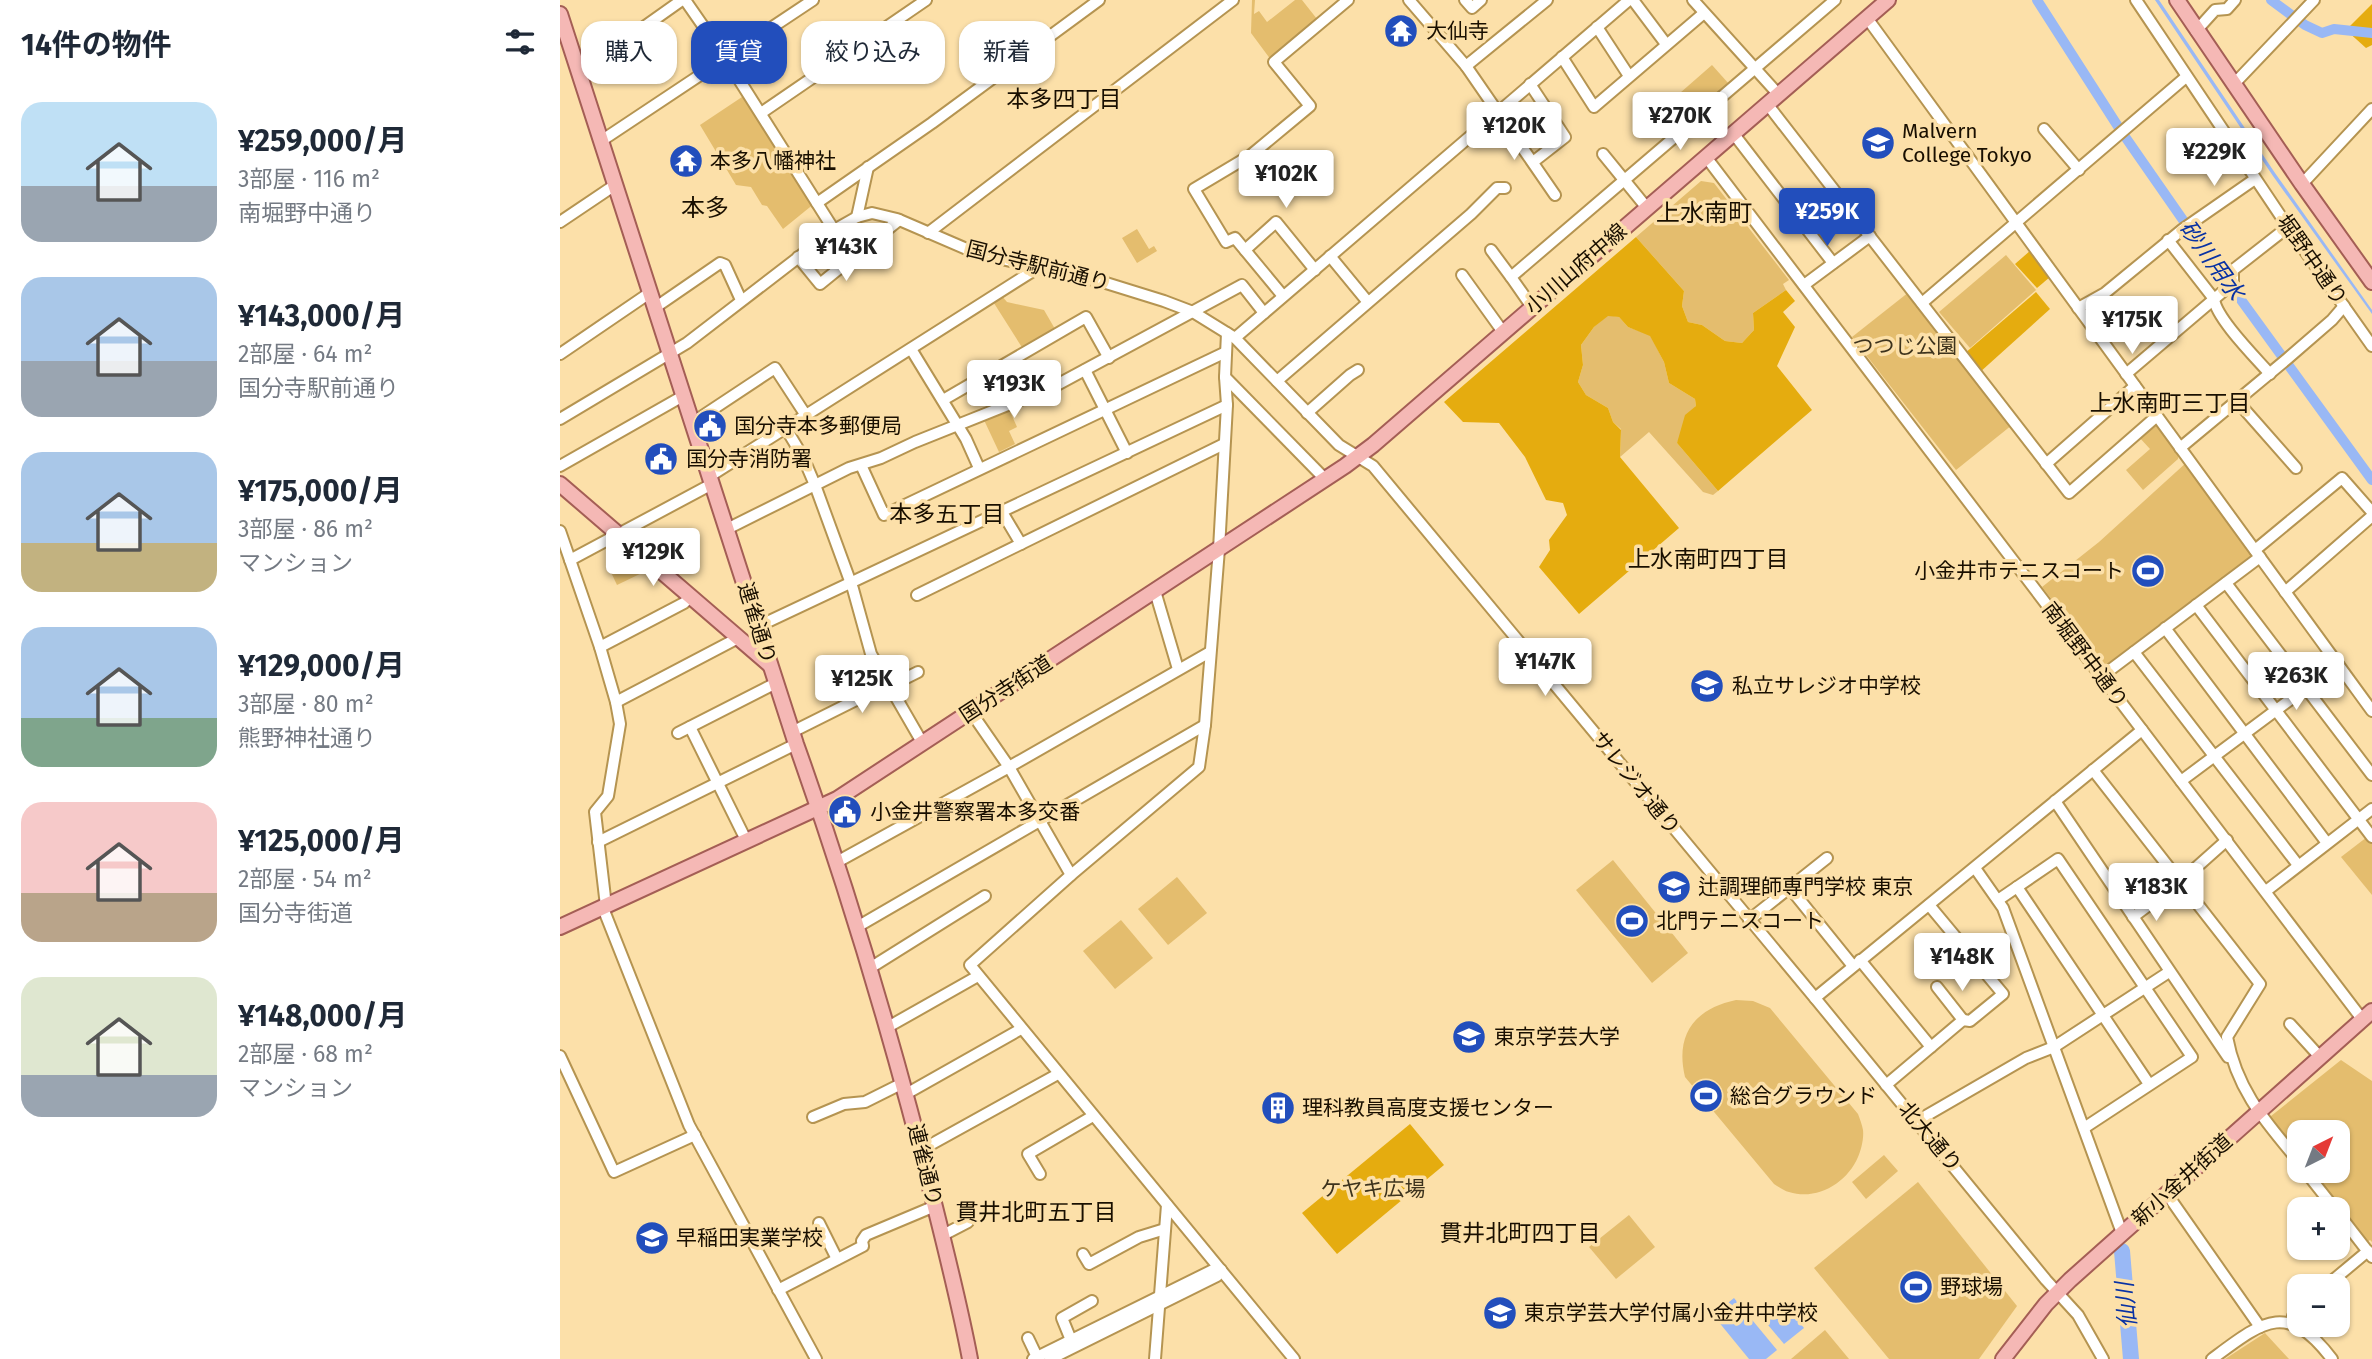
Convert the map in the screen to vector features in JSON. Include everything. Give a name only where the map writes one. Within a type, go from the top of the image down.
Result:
[{"type":"main road","name":"小川山府中線","points":[[1359,456],[1888,0]]},
{"type":"main road","points":[[2177,0],[2233,85],[2372,282]]},
{"type":"main road","name":"連雀通り","points":[[561,18],[770,665],[837,862],[888,1027],[943,1235],[970,1359]]},
{"type":"main road","name":"国分寺街道","points":[[560,927],[837,799],[1359,456]]},
{"type":"main road","points":[[560,484],[770,665]]},
{"type":"main road","name":"新小金井街道","points":[[2003,1359],[2013,1343],[2057,1292],[2367,1015]]},
{"type":"street","points":[[579,73],[684,0],[699,21]]},
{"type":"street","points":[[782,21],[813,0]]},
{"type":"street","points":[[761,113],[926,0]]},
{"type":"street","points":[[817,203],[1099,0]]},
{"type":"street","points":[[928,233],[1233,0]]},
{"type":"street","points":[[1283,296],[1235,238],[1226,242],[1194,189],[1251,155],[1310,106],[1274,62],[1348,0]]},
{"type":"street","points":[[1409,0],[1466,66],[1555,195]]},
{"type":"street","points":[[1465,0],[1472,8],[1481,0]]},
{"type":"street","points":[[1466,66],[1547,0]]},
{"type":"street","points":[[1294,1359],[970,965],[1199,767],[1205,725],[1219,549],[1227,405],[1226,352],[1231,335],[1264,313],[1631,0],[1666,44]]},
{"type":"street","points":[[1562,57],[1594,107],[1666,44],[1699,7],[1709,0]]},
{"type":"street","points":[[1511,277],[1835,0]]},
{"type":"street","name":"堀野中通り","points":[[2136,0],[2255,179],[2372,346]]},
{"type":"street","points":[[2196,31],[2215,10],[2227,9],[2235,0]]},
{"type":"street","points":[[2233,85],[2314,0]]},
{"type":"street","points":[[1699,7],[1754,67],[1774,100],[1870,236],[2068,493],[2157,416]]},
{"type":"street","points":[[1867,19],[2372,711]]},
{"type":"street","points":[[1597,27],[1629,76]]},
{"type":"street","points":[[1922,303],[2186,77]]},
{"type":"street","points":[[601,141],[691,82]]},
{"type":"street","points":[[742,84],[834,230]]},
{"type":"street","points":[[1530,84],[1565,137],[1533,162]]},
{"type":"street","points":[[2302,184],[2372,109]]},
{"type":"street","points":[[2044,129],[2079,170]]},
{"type":"street","points":[[1733,133],[1833,263]]},
{"type":"street","points":[[1603,154],[1647,208]]},
{"type":"street","name":"南堀野中通り","points":[[1706,157],[2181,781],[2367,1015]]},
{"type":"street","points":[[560,418],[687,343],[834,230],[857,217],[868,167]]},
{"type":"street","points":[[2078,309],[2105,293],[2168,240],[2255,179]]},
{"type":"street","points":[[560,222],[615,185]]},
{"type":"street","points":[[1277,381],[1471,214],[1497,188],[1505,188]]},
{"type":"street","name":"国分寺駅前通り","points":[[857,217],[872,213],[900,220],[976,253],[1105,283],[1164,300],[1193,312],[1231,335],[1339,445],[1359,456]]},
{"type":"street","points":[[798,257],[820,284],[900,220]]},
{"type":"street","points":[[1245,250],[1276,222],[1314,270]]},
{"type":"street","points":[[2126,374],[2230,286],[2233,270],[2288,227]]},
{"type":"street","points":[[1804,285],[1870,236]]},
{"type":"street","points":[[2168,240],[2214,299],[2215,306],[2238,337],[2270,373]]},
{"type":"street","points":[[1491,250],[1532,307]]},
{"type":"street","points":[[1330,256],[1367,301]]},
{"type":"street","points":[[560,354],[720,263],[725,265],[741,300]]},
{"type":"street","points":[[570,560],[711,480],[785,427],[1036,268]]},
{"type":"street","points":[[1462,275],[1503,332]]},
{"type":"street","points":[[727,528],[849,468],[1053,387],[1242,285],[1264,313]]},
{"type":"street","points":[[2180,448],[2284,362],[2344,306]]},
{"type":"street","points":[[943,400],[1086,317],[1108,358]]},
{"type":"street","points":[[911,349],[958,425],[979,468]]},
{"type":"street","points":[[860,465],[884,515],[1226,352]]},
{"type":"street","points":[[692,424],[775,368],[805,414]]},
{"type":"street","points":[[1085,370],[1127,453]]},
{"type":"street","points":[[1307,412],[1358,370]]},
{"type":"street","points":[[1225,377],[1325,480]]},
{"type":"street","points":[[2046,464],[2135,386]]},
{"type":"street","points":[[560,466],[683,396]]},
{"type":"street","points":[[2237,401],[2296,468]]},
{"type":"street","points":[[759,626],[1227,405]]},
{"type":"street","points":[[785,427],[803,457],[815,485],[851,584],[871,654],[923,744]]},
{"type":"street","points":[[917,595],[1224,444]]},
{"type":"street","name":"サレジオ通り","points":[[1359,456],[1373,466],[1749,920]]},
{"type":"street","points":[[2102,677],[2226,583],[2342,478],[2372,514],[2285,592]]},
{"type":"street","points":[[1002,512],[1021,544]]},
{"type":"street","points":[[560,531],[562,546],[570,560],[600,647],[620,724],[608,796],[595,812],[604,907],[695,1135],[816,1359]]},
{"type":"street","points":[[2226,583],[2372,775]]},
{"type":"street","points":[[1155,591],[1178,669]]},
{"type":"street","points":[[600,647],[684,603],[690,597]]},
{"type":"street","points":[[2196,605],[2372,836]]},
{"type":"street","points":[[2165,628],[2327,843]]},
{"type":"street","points":[[616,702],[738,638]]},
{"type":"street","points":[[837,862],[1210,652]]},
{"type":"street","points":[[2134,652],[2298,865]]},
{"type":"street","points":[[2181,781],[2338,664]]},
{"type":"street","points":[[598,842],[718,783],[888,684],[892,685],[918,672]]},
{"type":"street","points":[[678,733],[776,683]]},
{"type":"street","points":[[971,712],[1009,767],[1071,876]]},
{"type":"street","points":[[857,927],[1205,725]]},
{"type":"street","points":[[690,727],[746,840]]},
{"type":"street","points":[[1815,998],[2143,730]]},
{"type":"street","points":[[2093,770],[2260,984],[2227,1037],[2231,1062]]},
{"type":"street","points":[[2056,801],[2231,1062],[2259,1112],[2287,1147]]},
{"type":"street","points":[[2266,891],[2372,809]]},
{"type":"street","points":[[2133,917],[2181,881],[2227,840]]},
{"type":"street","points":[[1749,920],[1827,858]]},
{"type":"street","points":[[1998,900],[2058,859],[2192,1057],[2084,1128]]},
{"type":"street","points":[[1975,868],[2003,908],[2122,1233]]},
{"type":"street","points":[[2017,887],[2149,1084]]},
{"type":"street","points":[[1790,888],[1931,1047]]},
{"type":"street","points":[[870,968],[985,896]]},
{"type":"street","points":[[1929,905],[2003,995],[1970,1021],[1964,1020],[1937,987]]},
{"type":"street","name":"北大通り","points":[[1749,920],[2089,1331],[2103,1359]]},
{"type":"street","points":[[1916,1121],[2026,1058],[2054,1047],[2169,972]]},
{"type":"street","points":[[888,1027],[978,975]]},
{"type":"street","points":[[1886,1084],[1964,1020]]},
{"type":"street","points":[[2290,1024],[2320,1057]]},
{"type":"street","points":[[813,1117],[845,1104],[864,1102],[905,1088],[1021,1029]]},
{"type":"street","points":[[560,1056],[614,1172],[695,1135]]},
{"type":"street","points":[[921,1150],[1058,1074]]},
{"type":"street","points":[[1040,1174],[1028,1154],[1093,1116]]},
{"type":"street","points":[[2315,1183],[2326,1197]]},
{"type":"street","points":[[2167,1194],[2260,1327]]},
{"type":"street","points":[[1155,1359],[1167,1205]]},
{"type":"street","points":[[778,1290],[863,1246],[862,1241],[866,1235],[935,1206]]},
{"type":"street","points":[[943,1235],[968,1222]]},
{"type":"street","points":[[819,1223],[837,1259]]},
{"type":"street","points":[[2342,1274],[2370,1254],[2350,1228]]},
{"type":"street","points":[[1083,1254],[1090,1264],[1139,1237],[1165,1229]]},
{"type":"street","points":[[1028,1338],[1036,1358],[1072,1344],[1159,1302],[1213,1270],[1221,1270]]},
{"type":"street","points":[[1072,1344],[1062,1318],[1092,1301]]},
{"type":"street","points":[[2212,1359],[2260,1327],[2276,1322],[2287,1323]]},
{"type":"street","points":[[2314,1337],[2332,1359]]},
{"type":"street","points":[[1050,1359],[1072,1344]]},
{"type":"green space","points":[[1252,0],[1255,0],[1254,14],[1259,11],[1267,22],[1295,0],[1302,0],[1317,19],[1271,60],[1251,33]]},
{"type":"green space","points":[[2372,4],[2372,45],[2366,48],[2346,30]]},
{"type":"green space","points":[[1712,65],[1729,84],[1688,119],[1672,100]]},
{"type":"green space","points":[[745,95],[815,203],[783,229],[767,206],[762,205],[751,187],[736,185],[700,125]]},
{"type":"green space","points":[[1701,181],[1714,183],[1789,280],[1783,284],[1786,290],[1753,313],[1754,330],[1742,343],[1725,341],[1702,325],[1688,322],[1682,306],[1684,291],[1636,237]]},
{"type":"green space","points":[[1137,229],[1149,249],[1154,246],[1157,251],[1137,263],[1122,238]]},
{"type":"green space","points":[[1636,237],[1684,291],[1682,306],[1688,322],[1702,325],[1725,341],[1742,343],[1754,330],[1753,313],[1786,290],[1795,301],[1783,312],[1795,327],[1777,366],[1812,410],[1718,491],[1677,443],[1685,415],[1696,406],[1695,399],[1669,383],[1664,362],[1650,336],[1628,327],[1619,317],[1608,316],[1594,327],[1581,345],[1583,365],[1578,382],[1586,395],[1608,408],[1613,422],[1621,430],[1620,457],[1679,528],[1579,614],[1539,567],[1550,550],[1549,540],[1567,515],[1563,503],[1546,500],[1525,457],[1499,423],[1463,422],[1444,402]]},
{"type":"green space","points":[[2031,250],[2050,277],[2037,288],[2015,264]]},
{"type":"green space","points":[[2006,255],[2036,290],[1970,348],[1939,312]]},
{"type":"green space","name":"つつじ公園","points":[[1909,292],[2012,425],[1956,470],[1852,337]]},
{"type":"green space","points":[[2036,292],[2050,309],[1979,373],[1964,354]]},
{"type":"green space","points":[[1001,295],[1007,302],[1044,310],[1055,329],[1023,349],[992,300]]},
{"type":"green space","points":[[1608,315],[1619,317],[1628,327],[1650,335],[1664,362],[1669,383],[1695,399],[1696,406],[1677,443],[1718,491],[1713,495],[1703,492],[1649,432],[1620,457],[1621,429],[1613,422],[1608,408],[1586,395],[1578,382],[1583,365],[1581,345],[1594,327]]},
{"type":"green space","points":[[1009,409],[1017,427],[1009,431],[1015,444],[999,452],[984,420]]},
{"type":"green space","points":[[2154,424],[2158,425],[2179,453],[2178,459],[2143,490],[2126,470],[2150,449],[2139,437]]},
{"type":"green space","name":"小金井市テニスコート","points":[[2187,462],[2255,555],[2106,669],[2042,587],[2099,542]]},
{"type":"green space","points":[[627,558],[644,572],[617,585],[609,568]]},
{"type":"green space","points":[[2367,837],[2372,843],[2372,895],[2341,857]]},
{"type":"green space","name":"北門テニスコート","points":[[1613,860],[1688,953],[1652,983],[1576,890]]},
{"type":"green space","points":[[1177,877],[1207,913],[1168,945],[1138,909]]},
{"type":"green space","points":[[1121,920],[1153,958],[1115,989],[1083,951]]},
{"type":"green space","points":[[1736,1000],[1753,1001],[1770,1008],[1858,1114],[1863,1133],[1859,1154],[1847,1175],[1830,1188],[1800,1194],[1785,1191],[1774,1184],[1685,1077],[1683,1049],[1691,1026],[1709,1010]]},
{"type":"green space","points":[[2341,1060],[2372,1081],[2372,1242],[2370,1240],[2366,1243],[2350,1223],[2350,1197],[2328,1197],[2317,1183],[2350,1183],[2350,1120],[2287,1120],[2287,1147],[2266,1120]]},
{"type":"green space","name":"ケヤキ広場","points":[[1410,1124],[1444,1165],[1337,1254],[1302,1213]]},
{"type":"green space","points":[[1884,1155],[1898,1171],[1866,1199],[1852,1182]]},
{"type":"green space","name":"野球場","points":[[1918,1182],[2017,1306],[1979,1359],[1889,1359],[1814,1268]]},
{"type":"green space","points":[[1629,1215],[1655,1247],[1616,1279],[1589,1247]]},
{"type":"green space","points":[[1825,1330],[1849,1359],[1791,1359]]},
{"type":"green space","points":[[2265,1333],[2289,1359],[2225,1359]]},
{"type":"water","points":[[2155,0],[2159,0],[2275,173],[2372,310],[2372,314],[2273,176]]},
{"type":"water","points":[[1734,1298],[1777,1350],[1766,1359],[1749,1359],[1713,1315]]},
{"type":"water","points":[[1783,1302],[1804,1328],[1784,1344],[1763,1319]]},
{"type":"waterway","name":"砂川用水","points":[[2037,0],[2119,128],[2183,220],[2372,480]]},
{"type":"waterway","points":[[2271,0],[2305,25],[2322,33],[2334,29],[2372,33]]},
{"type":"waterway","name":"仙川","points":[[2122,1251],[2131,1359]]},
{"type":"place","name":"大仙寺","points":[[1401,31]]},
{"type":"place","name":"Malvern College Tokyo","points":[[1878,143]]},
{"type":"place","name":"本多八幡神社","points":[[686,161]]},
{"type":"place","name":"国分寺本多郵便局","points":[[710,426]]},
{"type":"place","name":"国分寺消防署","points":[[661,459]]},
{"type":"place","name":"小金井市テニスコート","points":[[2148,571]]},
{"type":"place","name":"私立サレジオ中学校","points":[[1707,686]]},
{"type":"place","name":"小金井警察署本多交番","points":[[845,812]]},
{"type":"place","name":"辻調理師専門学校 東京","points":[[1674,887]]},
{"type":"place","name":"北門テニスコート","points":[[1632,921]]},
{"type":"place","name":"東京学芸大学","points":[[1469,1037]]},
{"type":"place","name":"総合グラウンド","points":[[1706,1096]]},
{"type":"place","name":"理科教員高度支援センター","points":[[1278,1108]]},
{"type":"place","name":"早稲田実業学校","points":[[652,1238]]},
{"type":"place","name":"野球場","points":[[1916,1287]]},
{"type":"place","name":"東京学芸大学付属小金井中学校","points":[[1500,1313]]},
{"type":"district","name":"本多四丁目","points":[[1064,99]]},
{"type":"district","name":"本多","points":[[705,208]]},
{"type":"district","name":"上水南町","points":[[1704,213]]},
{"type":"district","name":"上水南町三丁目","points":[[2170,403]]},
{"type":"district","name":"本多五丁目","points":[[947,514]]},
{"type":"district","name":"上水南町四丁目","points":[[1708,559]]},
{"type":"district","name":"貫井北町五丁目","points":[[1036,1212]]},
{"type":"district","name":"貫井北町四丁目","points":[[1520,1233]]}]
